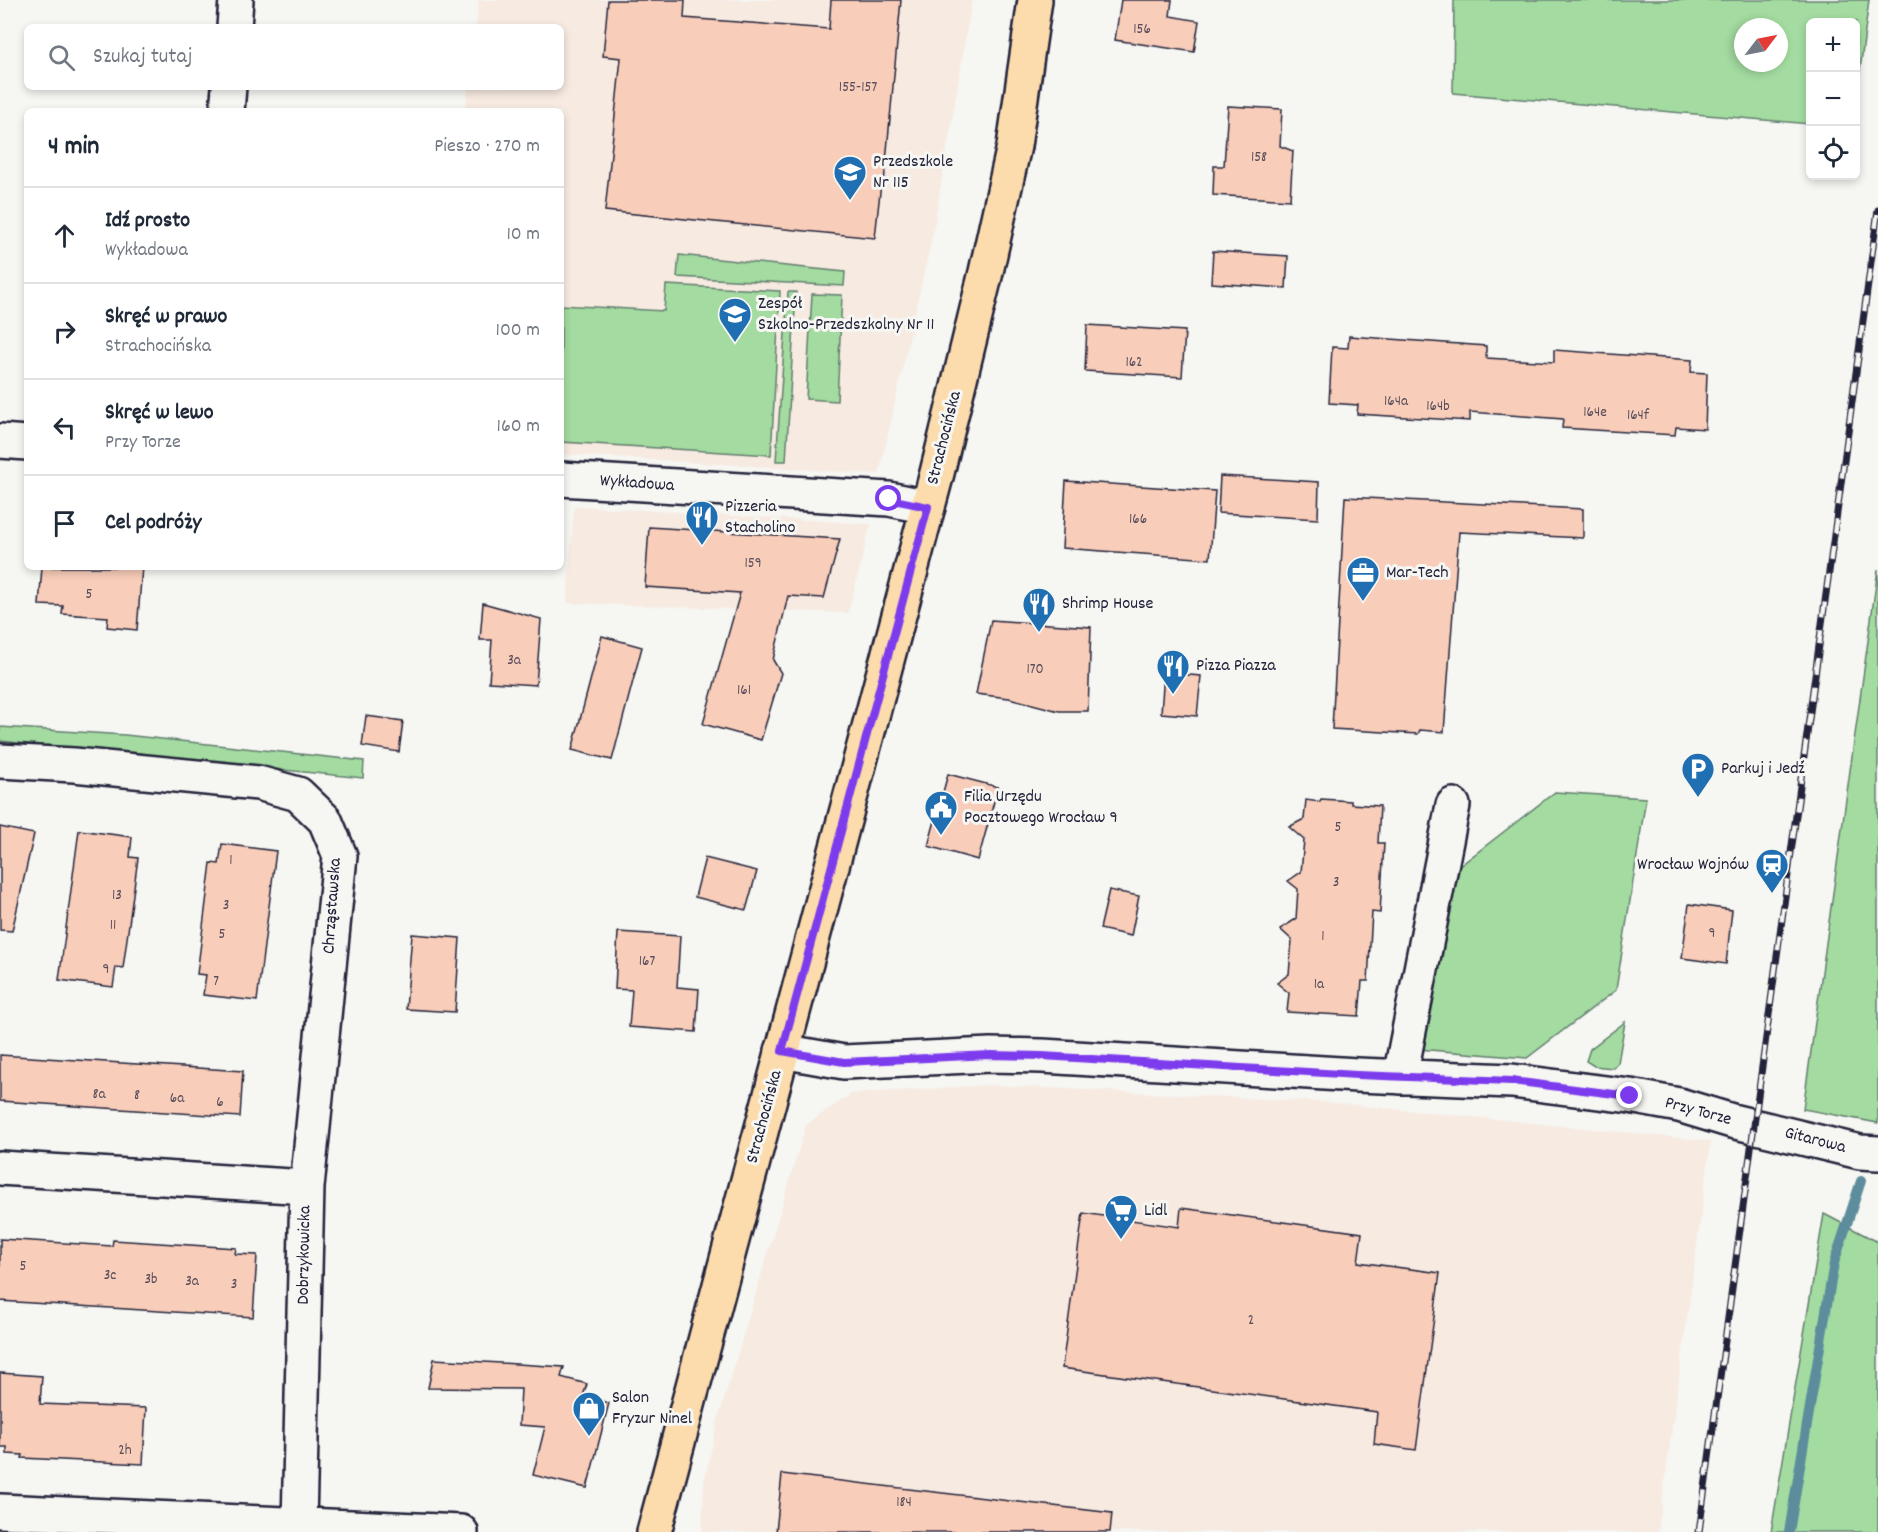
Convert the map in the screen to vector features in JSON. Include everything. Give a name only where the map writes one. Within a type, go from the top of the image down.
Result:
[{"type":"main road","name":"Strachocińska","points":[[654,1532],[928,507],[986,272],[1014,146],[1035,0]]},
{"type":"street","points":[[234,24],[236,0]]},
{"type":"street","points":[[227,108],[229,90]]},
{"type":"street","points":[[0,441],[24,443]]},
{"type":"street","name":"Wykładowa","points":[[564,479],[889,499],[928,507]]},
{"type":"street","name":"Chrząstawska","points":[[0,761],[74,765],[258,783],[298,794],[325,820],[340,856],[307,1187]]},
{"type":"street","points":[[1400,1077],[1453,805]]},
{"type":"street","name":"Przy Torze","points":[[782,1051],[844,1062],[990,1055],[1042,1056],[1400,1077],[1512,1081],[1630,1096],[1679,1105],[1753,1126]]},
{"type":"street","name":"Gitarowa","points":[[1753,1126],[1860,1152],[1878,1153]]},
{"type":"street","name":"Dobrzykowicka","points":[[0,1168],[307,1187],[299,1524]]},
{"type":"street","points":[[0,1510],[461,1532]]},
{"type":"shaded area","name":"Zespół Szkolno-Przedszkolny Nr 11","points":[[479,0],[972,0],[933,232],[879,474],[564,454],[564,108],[466,108],[468,90],[564,90],[564,24],[476,24]]},
{"type":"shaded area","points":[[574,506],[871,524],[848,613],[567,603]]},
{"type":"shaded area","points":[[989,1085],[1323,1102],[1711,1141],[1658,1532],[702,1532],[704,1482],[718,1420],[806,1125],[851,1094]]},
{"type":"green space","points":[[1454,0],[1869,0],[1860,70],[1860,18],[1806,18],[1806,124],[1453,93]]},
{"type":"green space","points":[[679,255],[845,272],[844,286],[677,277]]},
{"type":"green space","points":[[666,285],[780,291],[771,455],[564,442],[564,305],[664,311]]},
{"type":"green space","points":[[788,292],[796,292],[786,461],[776,461]]},
{"type":"green space","points":[[812,294],[842,295],[837,401],[806,399]]},
{"type":"green space","points":[[1878,569],[1878,1123],[1803,1109]]},
{"type":"green space","points":[[0,727],[125,735],[364,761],[363,778],[0,741]]},
{"type":"green space","points":[[1555,792],[1646,798],[1616,990],[1527,1058],[1418,1049],[1452,872]]},
{"type":"green space","points":[[1625,1022],[1618,1063],[1613,1068],[1594,1066],[1586,1061],[1590,1049]]},
{"type":"green space","points":[[1824,1214],[1878,1242],[1878,1532],[1771,1532]]},
{"type":"building","points":[[608,0],[685,0],[684,18],[829,29],[831,0],[901,0],[884,183],[881,183],[875,238],[605,211],[621,58],[603,56]]},
{"type":"building","points":[[1121,0],[1172,0],[1170,16],[1199,21],[1194,52],[1115,40]]},
{"type":"building","points":[[1228,106],[1282,109],[1280,146],[1293,151],[1290,200],[1213,195],[1214,166],[1224,166]]},
{"type":"building","points":[[1213,251],[1288,256],[1286,288],[1211,283]]},
{"type":"building","points":[[1087,325],[1185,331],[1182,377],[1085,371]]},
{"type":"building","points":[[1349,336],[1486,346],[1486,358],[1554,362],[1554,350],[1692,360],[1691,372],[1707,373],[1705,429],[1676,427],[1675,435],[1562,428],[1563,419],[1470,412],[1470,421],[1357,414],[1358,405],[1329,403],[1332,347],[1348,348]]},
{"type":"building","points":[[1220,476],[1319,482],[1318,519],[1218,513]]},
{"type":"building","points":[[1066,481],[1215,491],[1210,559],[1062,548]]},
{"type":"building","points":[[1345,497],[1583,509],[1583,538],[1459,532],[1444,732],[1420,730],[1418,734],[1332,729]]},
{"type":"building","points":[[649,527],[840,539],[824,598],[788,596],[773,660],[781,673],[761,740],[703,724],[740,593],[645,587]]},
{"type":"building","points":[[42,570],[142,570],[137,630],[107,627],[108,617],[62,614],[63,606],[39,605]]},
{"type":"building","points":[[483,603],[541,619],[536,685],[489,682],[492,640],[480,640]]},
{"type":"building","points":[[991,620],[1091,627],[1088,711],[1059,711],[1009,698],[976,694]]},
{"type":"building","points":[[602,636],[642,647],[612,760],[572,750]]},
{"type":"building","points":[[1164,673],[1201,676],[1197,716],[1161,713]]},
{"type":"building","points":[[366,716],[403,721],[399,752],[362,746]]},
{"type":"building","points":[[948,774],[998,787],[978,860],[928,846]]},
{"type":"building","points":[[1321,799],[1380,806],[1378,843],[1384,843],[1380,913],[1372,912],[1368,981],[1362,981],[1359,1016],[1287,1012],[1289,993],[1277,983],[1289,974],[1292,940],[1280,929],[1296,919],[1298,889],[1288,881],[1301,872],[1304,840],[1289,827],[1304,819],[1306,800],[1320,802]]},
{"type":"building","points":[[0,827],[34,834],[12,931],[0,930]]},
{"type":"building","points":[[79,830],[132,837],[130,857],[138,858],[123,968],[116,967],[113,987],[59,980]]},
{"type":"building","points":[[222,844],[276,851],[257,1001],[203,995],[206,975],[197,974],[211,863],[219,864]]},
{"type":"building","points":[[705,858],[757,871],[746,910],[695,897]]},
{"type":"building","points":[[1109,890],[1139,896],[1131,936],[1100,929]]},
{"type":"building","points":[[1689,904],[1732,910],[1726,964],[1682,958]]},
{"type":"building","points":[[618,932],[680,936],[677,987],[699,989],[696,1032],[629,1027],[632,990],[615,989]]},
{"type":"building","points":[[412,934],[460,938],[455,1012],[406,1009]]},
{"type":"building","points":[[0,1055],[243,1071],[240,1117],[0,1101]]},
{"type":"building","points":[[1181,1208],[1362,1233],[1358,1262],[1440,1273],[1416,1450],[1374,1444],[1377,1412],[1062,1368],[1083,1213],[1179,1227]]},
{"type":"building","points":[[0,1239],[112,1246],[113,1240],[236,1248],[235,1254],[257,1255],[253,1317],[0,1301]]},
{"type":"building","points":[[434,1359],[564,1367],[561,1377],[587,1384],[583,1396],[609,1403],[587,1488],[533,1475],[545,1427],[519,1425],[521,1389],[428,1388]]},
{"type":"building","points":[[0,1373],[42,1376],[40,1404],[146,1408],[143,1464],[22,1458],[23,1455],[7,1454],[7,1447],[0,1447]]},
{"type":"building","points":[[782,1474],[1112,1513],[1110,1532],[776,1532]]},
{"type":"waterway","points":[[1789,1532],[1834,1263],[1861,1181]]},
{"type":"railway","points":[[1699,1532],[1878,210]]},
{"type":"place","name":"Przedszkole Nr 115","points":[[850,201]]},
{"type":"place","name":"Zespół Szkolno-Przedszkolny Nr 11","points":[[735,343]]},
{"type":"place","name":"Pizzeria Stacholino","points":[[702,546]]},
{"type":"place","name":"Mar-Tech","points":[[1363,602]]},
{"type":"place","name":"Shrimp House","points":[[1039,633]]},
{"type":"place","name":"Pizza Piazza","points":[[1173,695]]},
{"type":"place","name":"Parkuj i Jedź","points":[[1698,798]]},
{"type":"place","name":"Filia Urzędu Pocztowego Wrocław 9","points":[[941,836]]},
{"type":"place","name":"Wrocław Wojnów","points":[[1772,894]]},
{"type":"place","name":"Lidl","points":[[1121,1240]]},
{"type":"place","name":"Salon Fryzur Ninel","points":[[589,1437]]},
{"type":"route","points":[[889,499],[928,507],[782,1051],[844,1062],[990,1055],[1042,1056],[1357,1075],[1512,1081],[1630,1096]]}]
